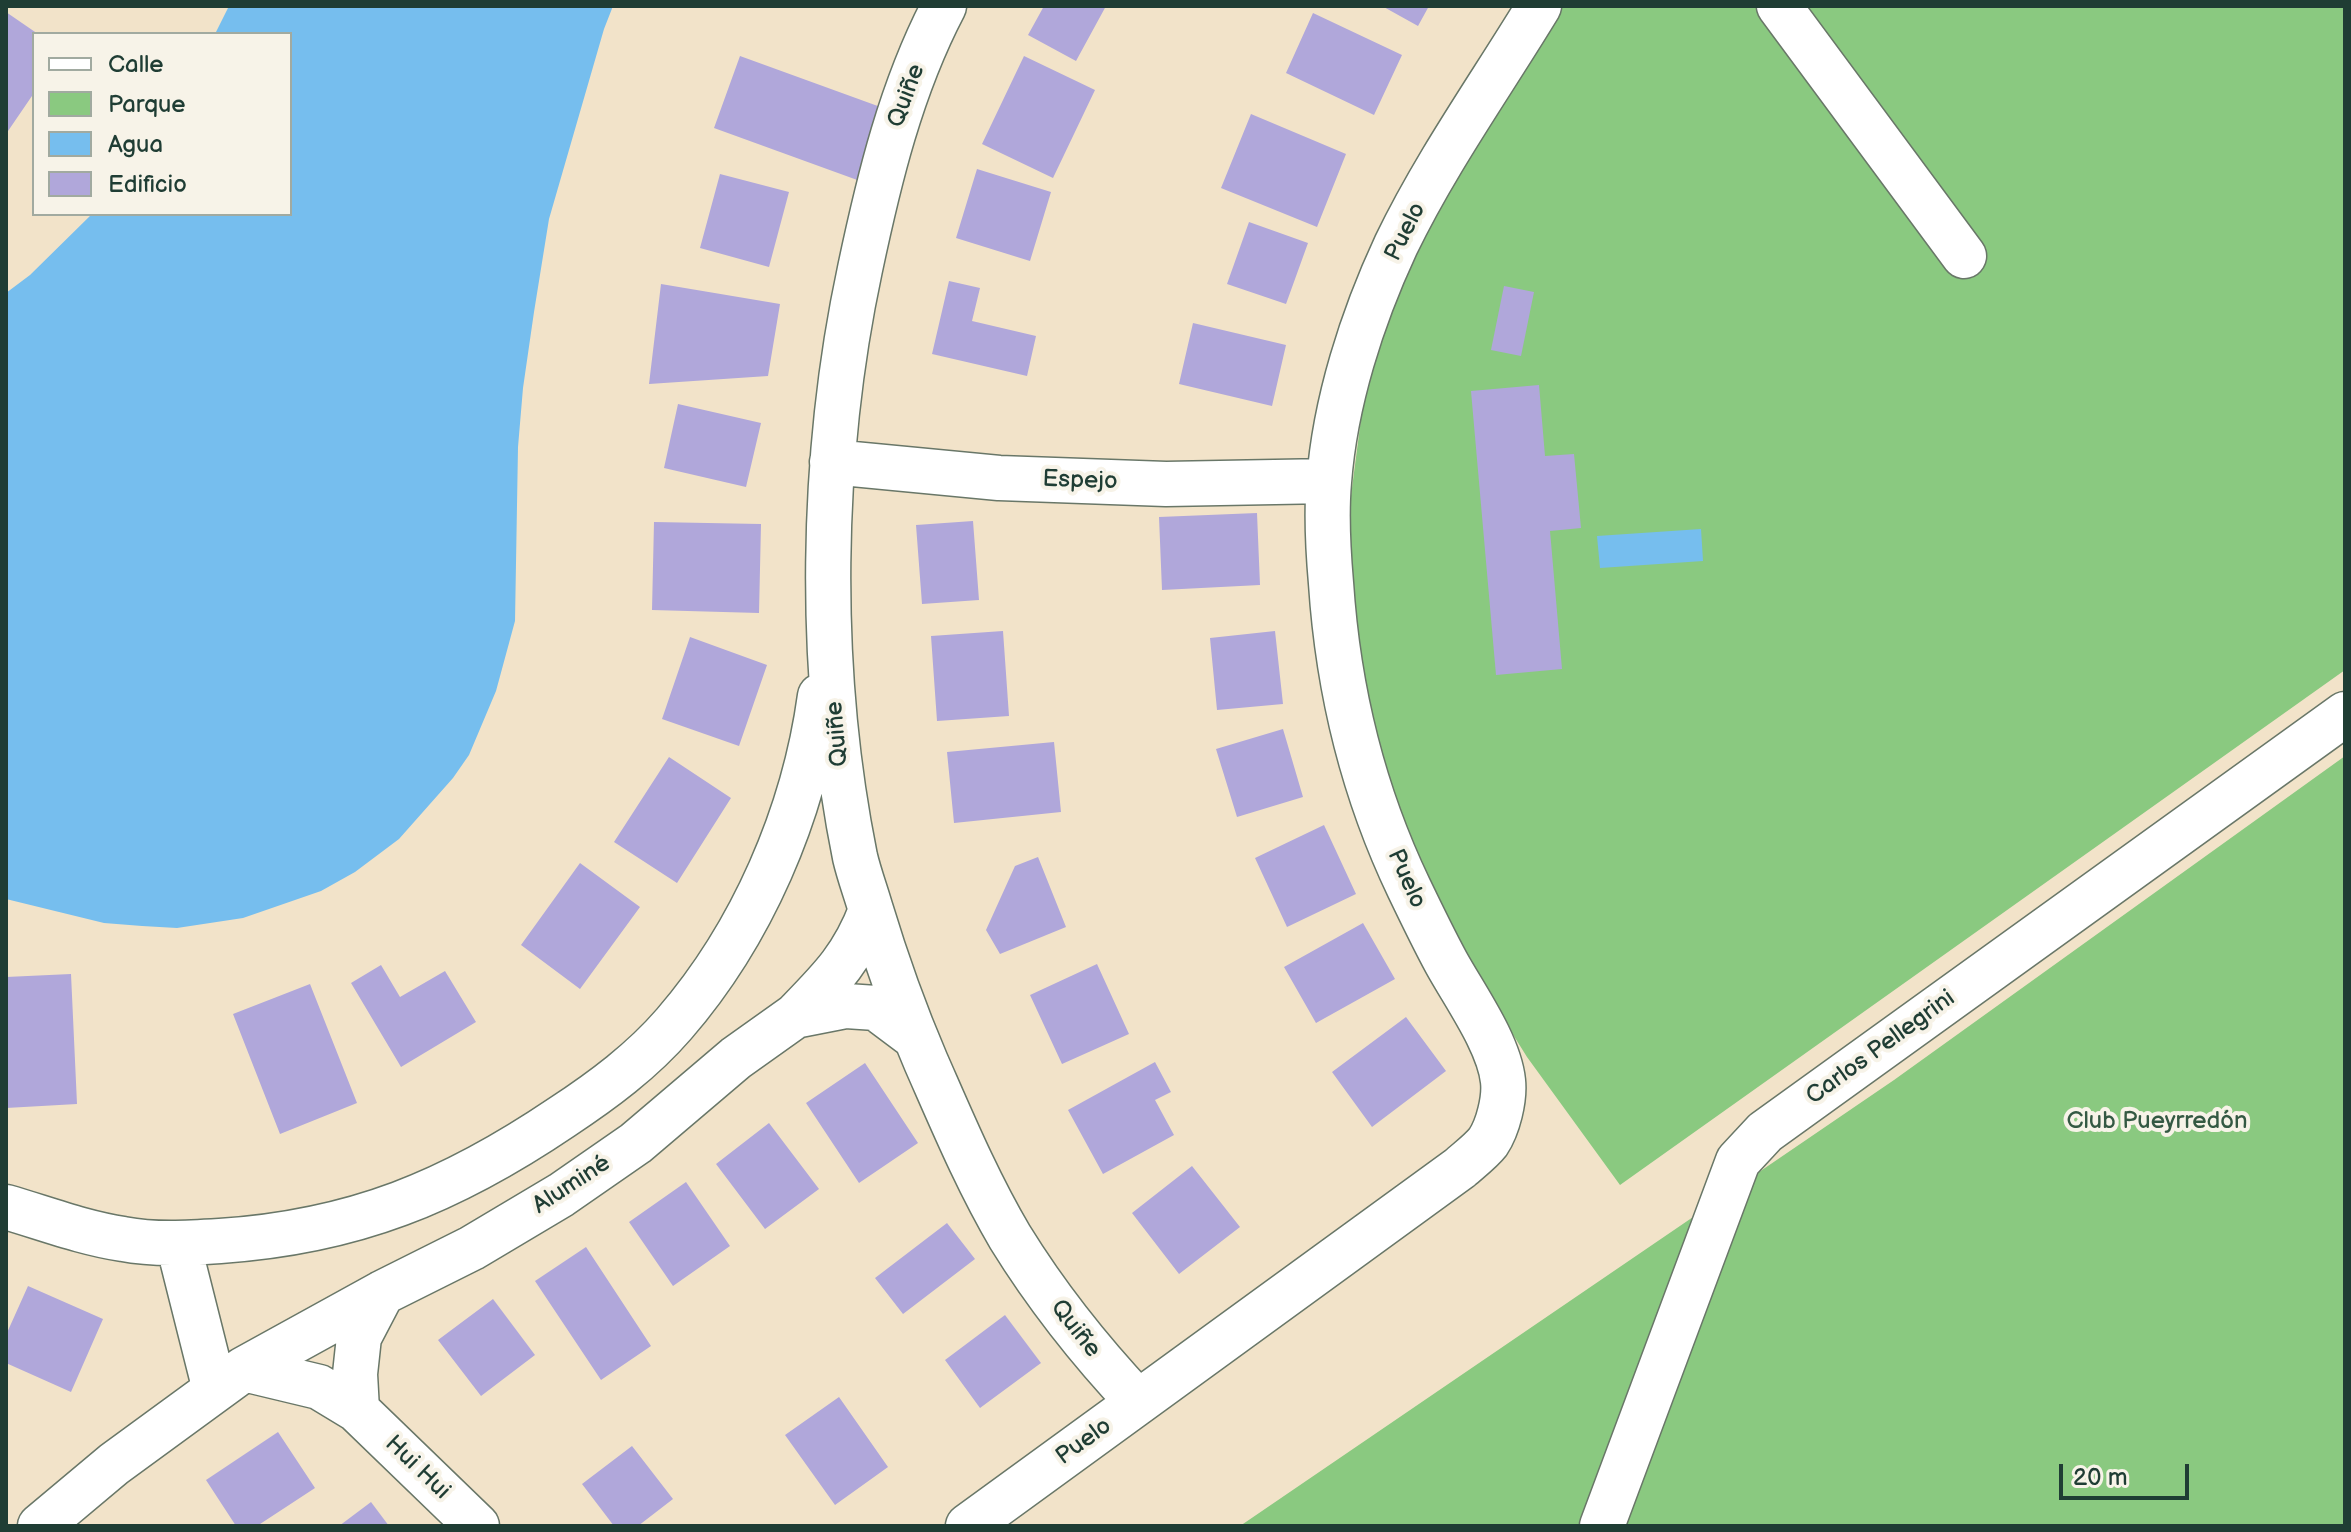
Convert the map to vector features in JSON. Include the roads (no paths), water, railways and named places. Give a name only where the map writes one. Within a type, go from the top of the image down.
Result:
[{"type":"street","name":"Quiñe","points":[[944,6],[932,28],[898,115],[872,214],[841,375],[832,462],[830,631],[840,764],[856,860],[887,967],[964,1150],[1009,1235],[1053,1302],[1091,1351],[1138,1402]]},
{"type":"street","name":"Puelo","points":[[968,1526],[1460,1168],[1488,1142],[1500,1111],[1503,1081],[1494,1052],[1475,1007],[1447,963],[1408,886],[1374,804],[1348,713],[1333,615],[1327,533],[1329,481],[1352,364],[1397,245],[1442,164],[1539,6]]},
{"type":"street","points":[[1779,6],[1964,256]]},
{"type":"street","name":"Espejo","points":[[832,462],[999,478],[1166,484],[1329,481]]},
{"type":"street","points":[[6,1207],[124,1240],[178,1243],[273,1237],[361,1218],[429,1194],[521,1145],[611,1084],[672,1026],[702,988],[732,943],[771,868],[797,804],[819,706],[830,631]]},
{"type":"street","name":"Carlos Pellegrini","points":[[1602,1526],[1738,1161],[1765,1132],[2345,714]]},
{"type":"street","points":[[771,868],[796,850],[820,847],[842,851],[856,860]]},
{"type":"street","points":[[795,1016],[838,972],[861,937],[871,910]]},
{"type":"street","name":"Aluminé","points":[[40,1526],[114,1464],[230,1379],[382,1293],[472,1248],[561,1195],[636,1143],[736,1058],[795,1016],[846,1006],[876,1008],[916,1038]]},
{"type":"street","points":[[178,1243],[230,1379]]},
{"type":"street","points":[[357,1410],[355,1374],[359,1337],[382,1293]]},
{"type":"street","name":"Hui Hui","points":[[230,1379],[319,1387],[357,1410],[477,1526]]},
{"type":"water","points":[[229,6],[613,6],[549,219],[523,388],[518,447],[515,621],[496,691],[469,755],[453,778],[399,839],[355,872],[321,891],[243,918],[177,928],[104,923],[6,899],[6,293],[30,275],[90,216],[292,216],[292,32],[216,32]]},
{"type":"water","points":[[1701,529],[1703,561],[1600,568],[1597,536]]},
{"type":"park label","name":"Club Pueyrredón","points":[[2157,1122]]}]
